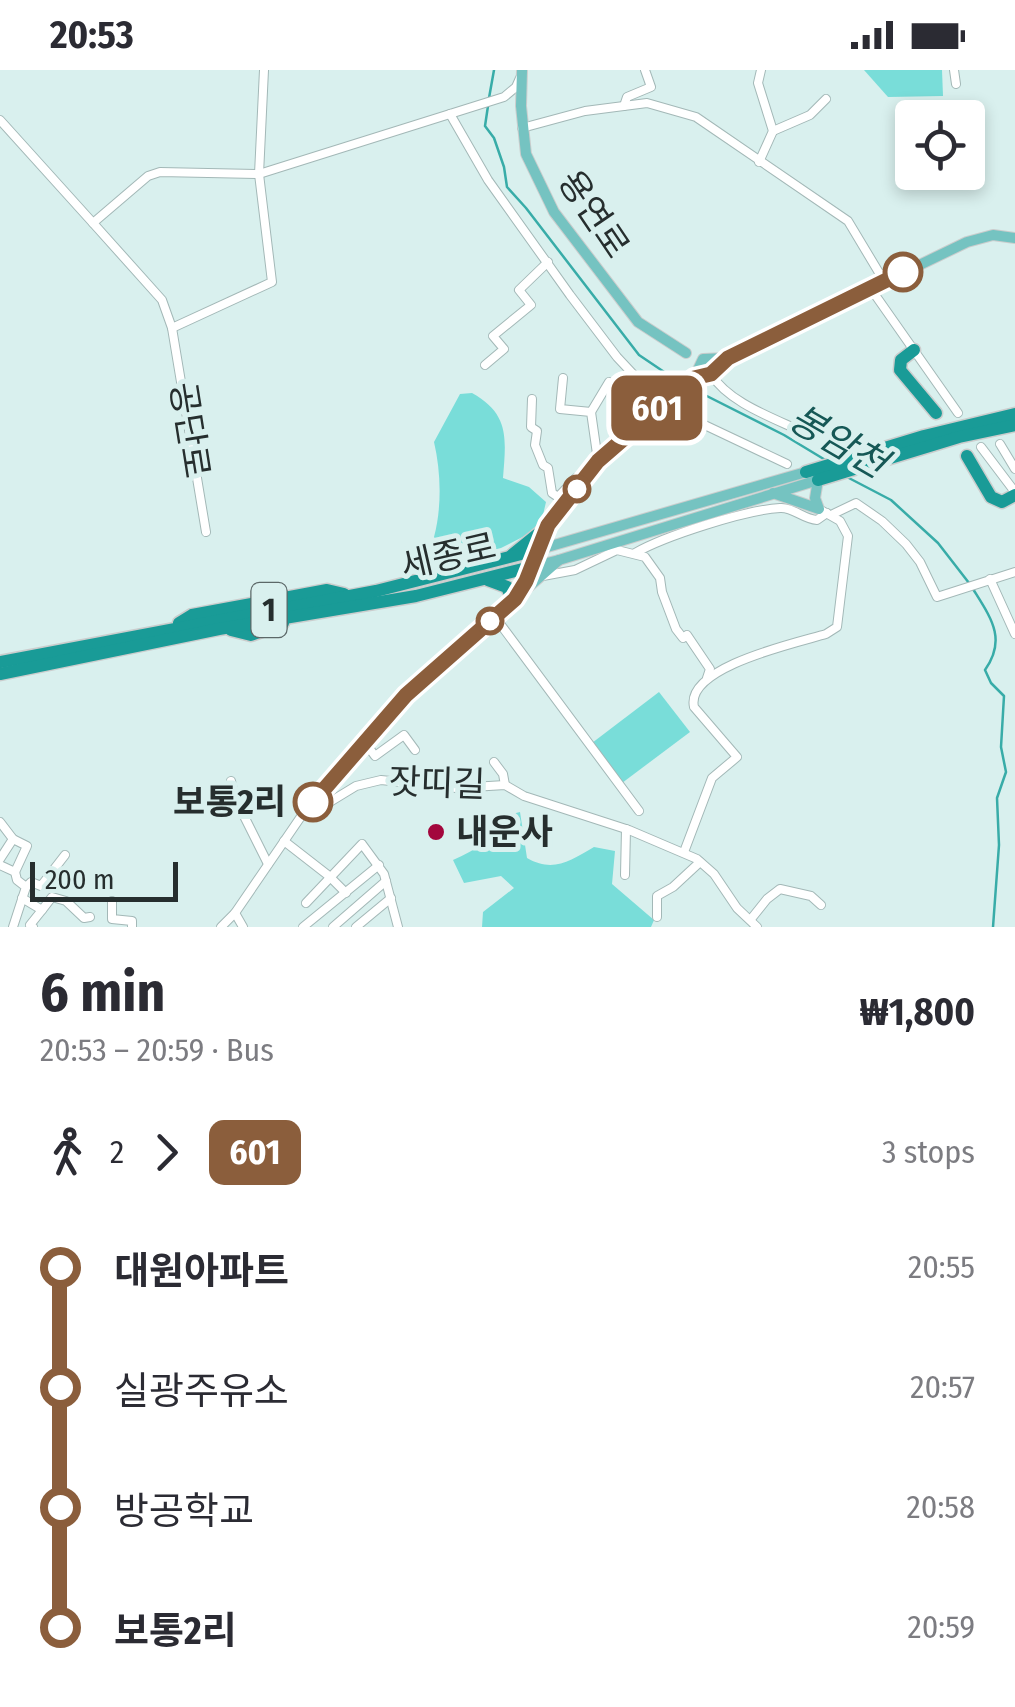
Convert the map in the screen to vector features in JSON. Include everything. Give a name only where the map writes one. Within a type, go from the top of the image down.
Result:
[{"type":"highway","points":[[914,350],[902,360],[900,370],[936,413],[960,420]]},
{"type":"highway","points":[[924,436],[936,413]]},
{"type":"highway","name":"세종로","points":[[812,476],[960,420],[1015,414]]},
{"type":"highway","name":"세종로","points":[[812,476],[862,468],[937,444],[981,440],[1015,424]]},
{"type":"highway","points":[[967,456],[981,440]]},
{"type":"highway","points":[[937,444],[956,448],[967,456],[991,497],[1002,502],[1015,493]]},
{"type":"highway","points":[[509,558],[551,522]]},
{"type":"highway","name":"세종로","points":[[0,662],[352,595],[537,550]]},
{"type":"highway","name":"세종로","points":[[0,674],[537,571]]},
{"type":"highway","points":[[488,580],[507,588],[512,602]]},
{"type":"main road","name":"용연로","points":[[522,72],[526,154],[554,212],[638,322],[686,353]]},
{"type":"main road","points":[[512,602],[537,571],[537,550],[551,522],[598,461],[706,368],[982,236],[1015,238]]},
{"type":"main road","points":[[812,476],[814,498],[826,512]]},
{"type":"main road","name":"세종로","points":[[537,571],[559,560],[773,493],[812,476]]},
{"type":"main road","name":"세종로","points":[[537,550],[812,476]]},
{"type":"main road","points":[[773,493],[826,512]]},
{"type":"main road","points":[[551,522],[556,532],[570,540]]},
{"type":"street","points":[[172,328],[272,282],[259,174],[264,70]]},
{"type":"street","points":[[624,106],[627,97],[651,87],[645,70]]},
{"type":"street","points":[[759,162],[773,131],[758,83],[762,70]]},
{"type":"street","points":[[954,70],[956,84]]},
{"type":"street","points":[[92,223],[148,176],[160,172],[259,174],[503,97],[516,87],[522,72]]},
{"type":"street","points":[[503,97],[516,107],[522,124],[647,104],[696,117],[848,221],[884,281]]},
{"type":"street","points":[[773,131],[810,115],[826,100]]},
{"type":"street","points":[[455,113],[488,180],[617,357],[647,389],[692,418],[787,464]]},
{"type":"street","name":"공단로","points":[[0,120],[162,300],[172,328],[206,532]]},
{"type":"street","points":[[485,365],[504,349],[494,336],[531,305],[519,290],[548,262]]},
{"type":"street","points":[[870,288],[960,420]]},
{"type":"street","points":[[686,353],[706,368],[720,387],[812,436],[832,426],[846,442]]},
{"type":"street","points":[[562,378],[560,409],[590,412]]},
{"type":"street","points":[[598,461],[590,412],[609,382]]},
{"type":"street","points":[[647,389],[652,403],[647,417],[692,418]]},
{"type":"street","points":[[532,399],[530,427],[537,432],[534,445],[548,468],[552,493],[558,497],[576,478],[588,474]]},
{"type":"street","points":[[981,440],[1015,493]]},
{"type":"street","points":[[1000,444],[1015,469]]},
{"type":"street","points":[[635,553],[731,518],[780,508],[817,520],[826,512],[856,503],[882,521],[920,562],[933,594],[942,598],[1015,572]]},
{"type":"street","points":[[684,852],[712,778],[738,757],[694,707],[696,688],[707,678],[740,662],[837,627],[849,545],[846,529],[826,512]]},
{"type":"street","points":[[537,571],[575,570],[617,550],[645,557],[660,578],[676,629],[683,638],[687,635],[710,669],[707,678]]},
{"type":"street","points":[[988,580],[1015,634]]},
{"type":"street","points":[[220,927],[235,914],[307,810],[406,695],[512,602]]},
{"type":"street","points":[[495,617],[640,811]]},
{"type":"street","points":[[364,742],[375,756],[404,734],[415,750]]},
{"type":"street","points":[[494,762],[505,785]]},
{"type":"street","name":"잣띠길","points":[[307,810],[315,811],[356,786],[381,780],[456,788],[505,785],[524,796],[684,852],[721,883],[737,908],[754,923],[767,899],[780,889],[811,896],[821,905]]},
{"type":"street","points":[[231,781],[235,798],[268,864]]},
{"type":"street","points":[[0,822],[13,839],[28,846],[15,872],[17,880],[26,887]]},
{"type":"street","points":[[626,829],[626,875]]},
{"type":"street","points":[[13,839],[0,862],[15,872]]},
{"type":"street","points":[[284,841],[346,893]]},
{"type":"street","points":[[306,903],[362,844],[380,866],[398,927]]},
{"type":"street","points":[[65,855],[41,886],[31,882],[26,887],[15,923],[32,926],[52,898],[66,901],[84,918],[90,917]]},
{"type":"street","points":[[657,917],[657,896],[700,862]]},
{"type":"street","points":[[309,925],[380,866]]},
{"type":"street","points":[[332,927],[386,881]]},
{"type":"street","points":[[22,898],[42,910]]},
{"type":"street","points":[[356,927],[391,898]]},
{"type":"street","points":[[112,901],[112,919],[132,921],[132,927]]},
{"type":"street","points":[[235,914],[244,927]]},
{"type":"shaded area","points":[[864,70],[942,70],[943,96],[888,97]]},
{"type":"shaded area","points":[[472,393],[493,410],[503,429],[503,478],[529,487],[546,502],[540,528],[501,548],[456,559],[444,552],[434,537],[440,490],[434,442],[460,394]]},
{"type":"shaded area","points":[[659,692],[690,732],[622,783],[592,743]]},
{"type":"shaded area","points":[[520,812],[527,858],[536,862],[561,863],[594,847],[615,851],[612,884],[654,920],[651,927],[482,927],[483,912],[514,888],[501,876],[464,883],[453,860],[485,842],[508,815]]},
{"type":"waterway","name":"봉암천","points":[[489,98],[494,70]]},
{"type":"waterway","name":"봉암천","points":[[488,106],[485,126],[494,138],[507,187],[639,355],[682,384]]},
{"type":"waterway","name":"봉암천","points":[[689,387],[827,461]]},
{"type":"waterway","name":"봉암천","points":[[845,476],[891,500],[938,543],[969,583]]},
{"type":"waterway","name":"봉암천","points":[[973,589],[991,619],[996,638],[992,659],[985,670],[1004,696],[1001,747],[1006,772],[997,798],[999,845],[993,927]]},
{"type":"bus line","name":"601","points":[[313,802],[386,715],[515,599],[553,518],[618,442],[694,378],[711,374],[728,358],[903,272]]},
{"type":"place","name":"보통2리","points":[[313,802]]},
{"type":"place","name":"내운사","points":[[436,832]]}]
